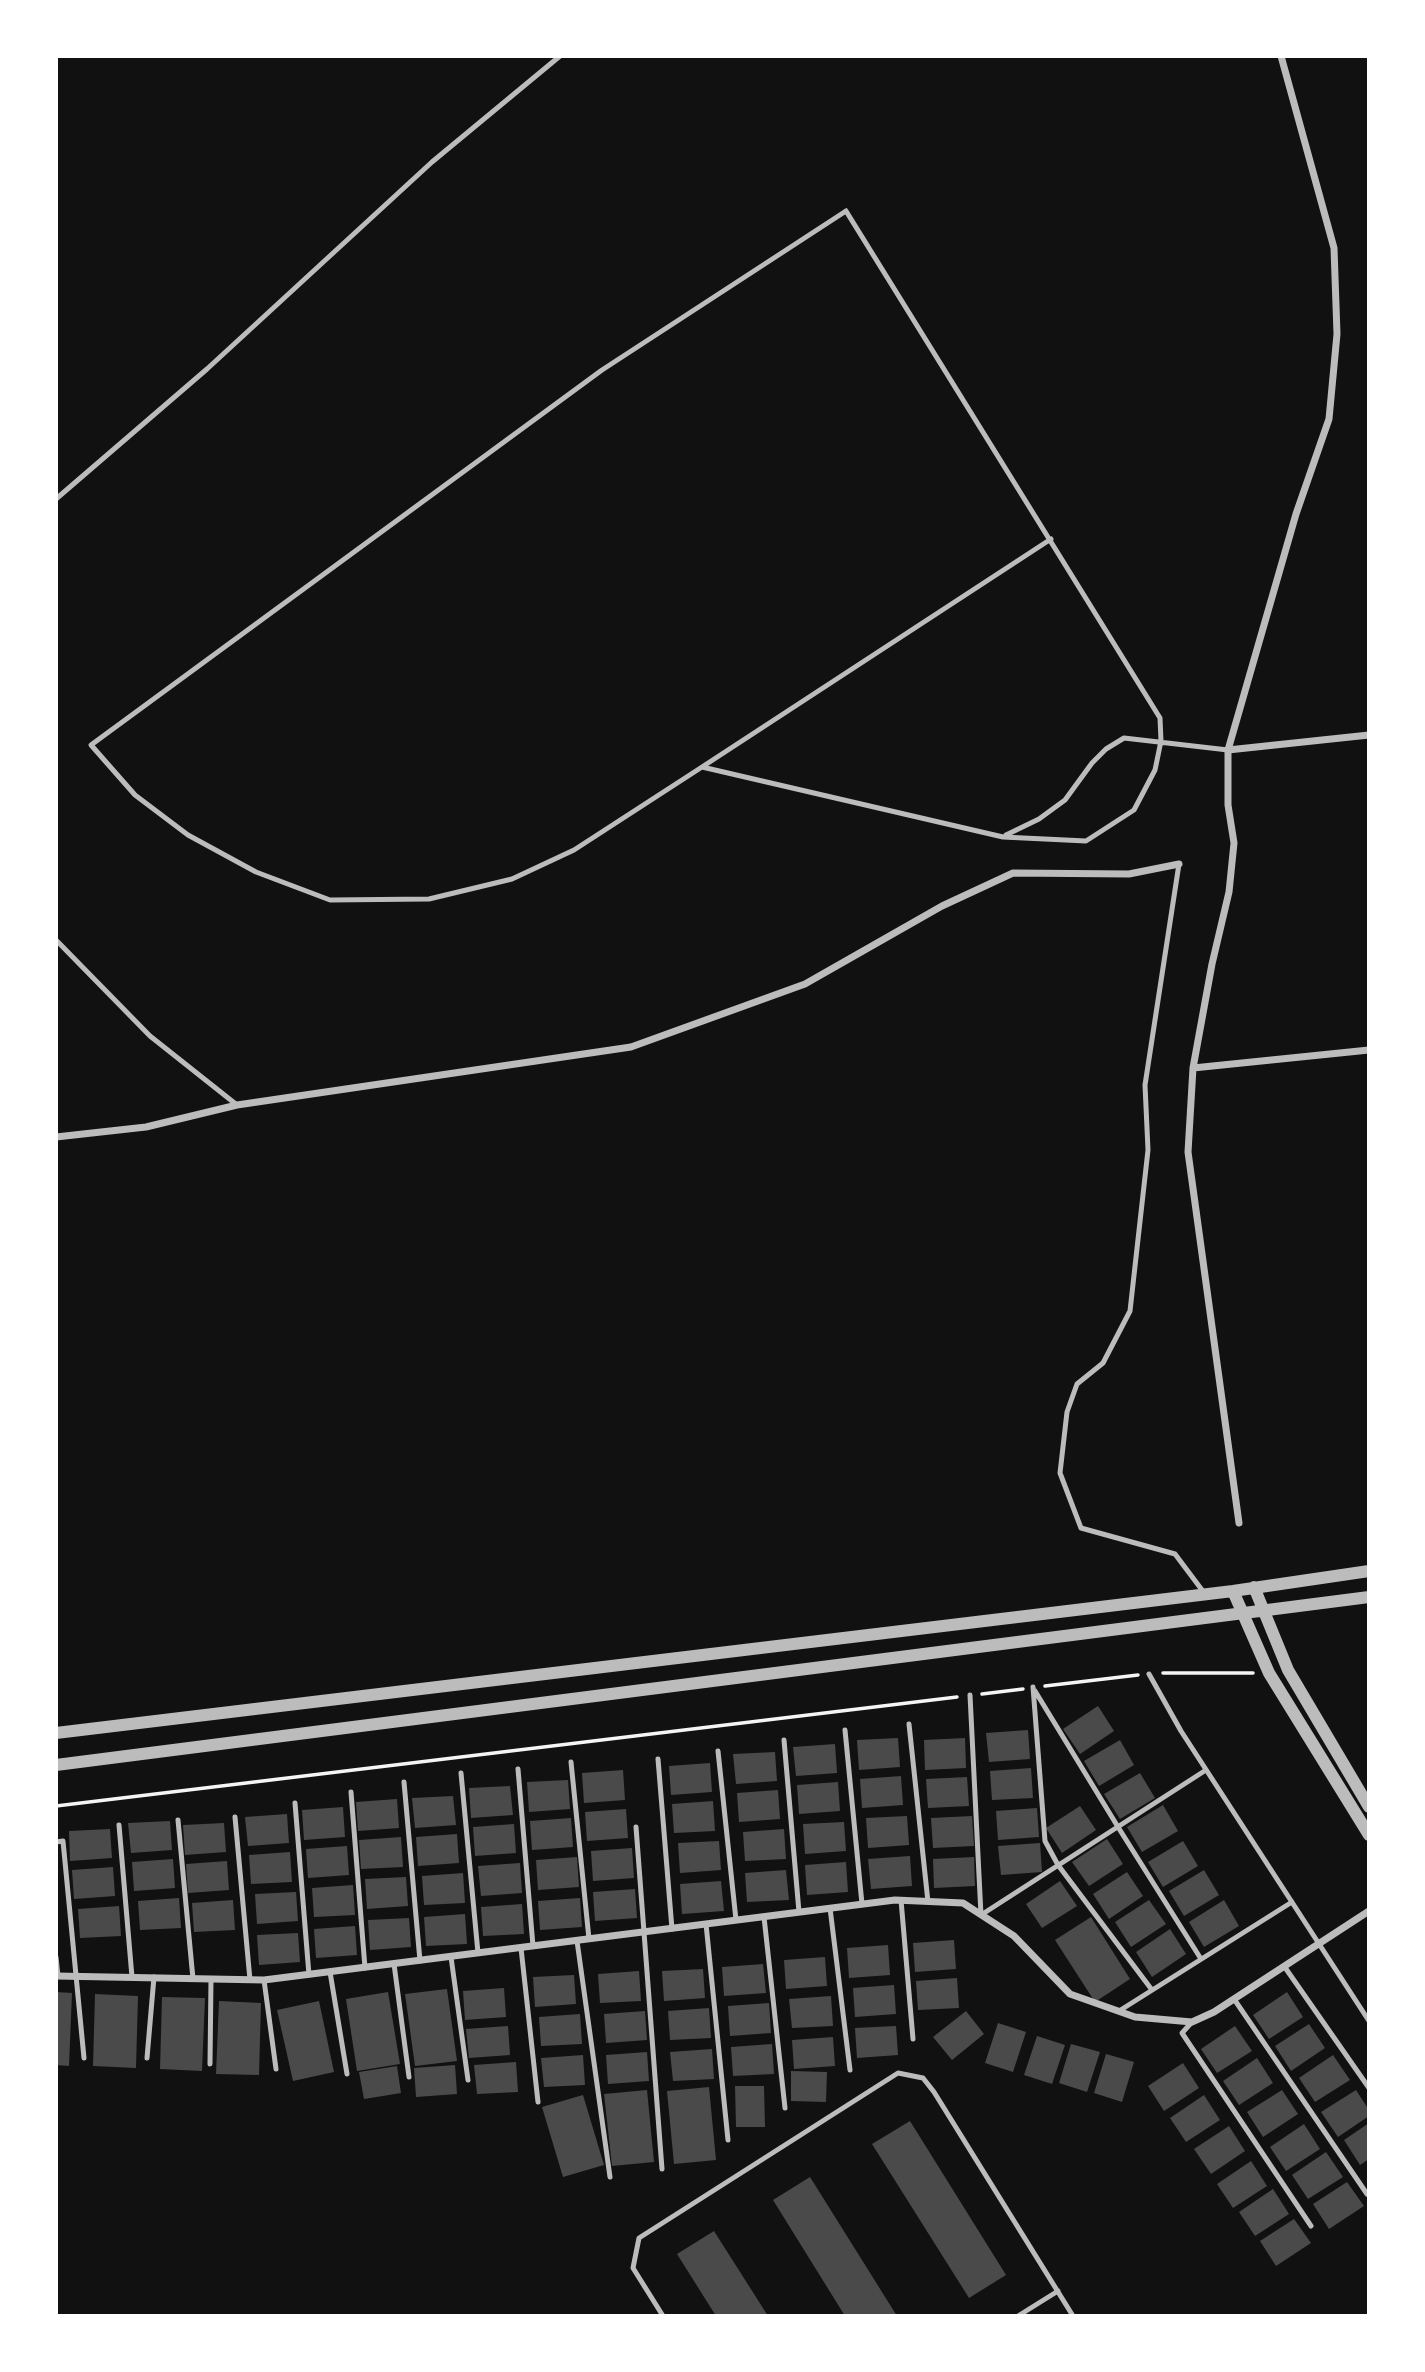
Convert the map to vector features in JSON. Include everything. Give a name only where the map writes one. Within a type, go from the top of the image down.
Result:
[{"type":"street","points":[[1239,1523],[1188,1152],[1193,1068],[1212,964],[1230,892],[1234,844],[1228,805],[1228,750],[1296,514],[1329,419],[1337,334],[1334,248],[1281,56]]},
{"type":"street","points":[[1228,750],[1369,735]]},
{"type":"street","points":[[56,1137],[146,1127],[237,1105],[631,1047],[806,984],[942,906],[1013,873],[1129,874],[1179,864]]},
{"type":"street","points":[[1193,1068],[1369,1050]]},
{"type":"street","points":[[56,1733],[1233,1591],[1369,1571]]},
{"type":"street","points":[[1254,1587],[1287,1670],[1369,1807]]},
{"type":"street","points":[[1233,1591],[1269,1673],[1369,1835]]},
{"type":"street","points":[[56,1765],[1369,1597]]},
{"type":"street","points":[[57,1976],[264,1980],[901,1900],[963,1903],[1014,1936],[1070,1994],[1135,2017],[1192,2022],[1234,1999],[1369,1911]]},
{"type":"lane","points":[[56,499],[207,369],[432,162],[560,56]]},
{"type":"lane","points":[[702,767],[1003,837],[1086,841],[1134,810],[1155,770],[1161,741],[1160,718],[1051,539],[846,211],[602,370],[91,745],[135,795],[188,835],[256,872],[330,900],[429,899],[512,879],[574,850],[1051,539]]},
{"type":"lane","points":[[1003,837],[1039,819],[1065,800],[1106,749],[1124,738],[1228,750]]},
{"type":"lane","points":[[1179,864],[1145,1085],[1148,1150],[1130,1311],[1103,1363],[1077,1384],[1067,1412],[1060,1473],[1081,1528],[1175,1554],[1205,1594]]},
{"type":"lane","points":[[56,940],[150,1036],[237,1105]]},
{"type":"lane","points":[[1149,1674],[1206,1770],[1369,2021]]},
{"type":"lane","points":[[1034,1688],[1201,1959]]},
{"type":"lane","points":[[1034,1688],[1045,1841],[1058,1865],[1152,1990]]},
{"type":"lane","points":[[970,1695],[981,1915]]},
{"type":"lane","points":[[909,1724],[928,1902]]},
{"type":"lane","points":[[845,1730],[862,1904]]},
{"type":"lane","points":[[784,1740],[799,1912]]},
{"type":"lane","points":[[718,1751],[736,1920]]},
{"type":"lane","points":[[658,1759],[672,1929]]},
{"type":"lane","points":[[571,1762],[589,1939]]},
{"type":"lane","points":[[518,1769],[533,1946]]},
{"type":"lane","points":[[981,1915],[1206,1770]]},
{"type":"lane","points":[[461,1773],[478,1953]]},
{"type":"lane","points":[[404,1782],[420,1961]]},
{"type":"lane","points":[[351,1792],[365,1968]]},
{"type":"lane","points":[[295,1803],[309,1975]]},
{"type":"lane","points":[[235,1817],[250,1980]]},
{"type":"lane","points":[[178,1820],[193,1979]]},
{"type":"lane","points":[[119,1825],[131,1977]]},
{"type":"lane","points":[[636,1827],[663,2169]]},
{"type":"lane","points":[[56,1842],[63,1841],[83,2058]]},
{"type":"lane","points":[[901,1900],[913,2039]]},
{"type":"lane","points":[[1119,2011],[1292,1902]]},
{"type":"lane","points":[[830,1908],[850,2070]]},
{"type":"lane","points":[[764,1917],[785,2108]]},
{"type":"lane","points":[[706,1924],[728,2140]]},
{"type":"lane","points":[[577,1941],[610,2177]]},
{"type":"lane","points":[[521,1948],[538,2102]]},
{"type":"lane","points":[[56,1957],[57,1976]]},
{"type":"lane","points":[[451,1957],[468,2080]]},
{"type":"lane","points":[[394,1964],[409,2077]]},
{"type":"lane","points":[[1284,1966],[1369,2088]]},
{"type":"lane","points":[[330,1972],[347,2074]]},
{"type":"lane","points":[[147,2058],[154,1977]]},
{"type":"lane","points":[[210,2064],[211,1979]]},
{"type":"lane","points":[[264,1980],[276,2069]]},
{"type":"lane","points":[[1234,1999],[1367,2194]]},
{"type":"lane","points":[[1192,2022],[1182,2033],[1311,2227]]},
{"type":"lane","points":[[663,2316],[633,2268],[639,2238],[898,2073],[922,2078],[934,2092],[1073,2316]]},
{"type":"lane","points":[[1018,2316],[1058,2291]]},
{"type":"path","points":[[56,1806],[1149,1674],[1269,1673]]},
{"type":"building","points":[[1098,1706],[1114,1731],[1080,1754],[1063,1729]]},
{"type":"building","points":[[1028,1730],[1030,1759],[989,1762],[986,1733]]},
{"type":"building","points":[[898,1738],[900,1767],[859,1770],[857,1740]]},
{"type":"building","points":[[965,1738],[966,1768],[925,1770],[924,1740]]},
{"type":"building","points":[[1120,1740],[1134,1765],[1099,1786],[1084,1761]]},
{"type":"building","points":[[835,1744],[837,1773],[796,1776],[793,1747]]},
{"type":"building","points":[[775,1752],[777,1781],[736,1784],[733,1754]]},
{"type":"building","points":[[710,1763],[712,1792],[671,1795],[669,1766]]},
{"type":"building","points":[[1031,1768],[1033,1798],[992,1800],[990,1771]]},
{"type":"building","points":[[623,1770],[625,1800],[584,1803],[582,1773]]},
{"type":"building","points":[[1140,1773],[1155,1798],[1120,1819],[1104,1794]]},
{"type":"building","points":[[901,1776],[903,1805],[862,1808],[860,1779]]},
{"type":"building","points":[[967,1777],[969,1806],[928,1808],[926,1779]]},
{"type":"building","points":[[568,1780],[570,1809],[529,1812],[527,1782]]},
{"type":"building","points":[[838,1782],[840,1811],[799,1814],[797,1785]]},
{"type":"building","points":[[510,1786],[513,1815],[471,1818],[469,1788]]},
{"type":"building","points":[[778,1790],[780,1819],[739,1822],[737,1793]]},
{"type":"building","points":[[453,1796],[456,1825],[415,1828],[412,1798]]},
{"type":"building","points":[[397,1799],[399,1828],[358,1831],[356,1802]]},
{"type":"building","points":[[713,1801],[715,1831],[674,1833],[672,1804]]},
{"type":"building","points":[[1163,1805],[1178,1831],[1142,1852],[1127,1827]]},
{"type":"building","points":[[1080,1806],[1096,1830],[1062,1853],[1046,1828]]},
{"type":"building","points":[[343,1807],[345,1837],[304,1840],[302,1810]]},
{"type":"building","points":[[1037,1808],[1039,1837],[998,1840],[996,1811]]},
{"type":"building","points":[[626,1809],[628,1838],[587,1841],[585,1812]]},
{"type":"building","points":[[287,1814],[289,1843],[248,1846],[245,1817]]},
{"type":"building","points":[[907,1816],[909,1845],[868,1848],[866,1818]]},
{"type":"building","points":[[972,1816],[974,1846],[933,1848],[931,1818]]},
{"type":"building","points":[[571,1818],[573,1847],[532,1850],[530,1821]]},
{"type":"building","points":[[170,1821],[172,1850],[131,1853],[128,1823]]},
{"type":"building","points":[[844,1822],[846,1851],[805,1854],[803,1824]]},
{"type":"building","points":[[224,1823],[226,1852],[185,1855],[183,1825]]},
{"type":"building","points":[[514,1824],[516,1853],[475,1856],[473,1827]]},
{"type":"building","points":[[110,1829],[112,1858],[70,1861],[69,1831]]},
{"type":"building","points":[[784,1829],[786,1859],[745,1861],[743,1832]]},
{"type":"building","points":[[457,1834],[459,1863],[418,1866],[416,1837]]},
{"type":"building","points":[[401,1837],[403,1867],[361,1869],[359,1840]]},
{"type":"building","points":[[1107,1839],[1123,1864],[1089,1886],[1072,1862]]},
{"type":"building","points":[[719,1841],[721,1870],[680,1873],[678,1843]]},
{"type":"building","points":[[1183,1841],[1198,1866],[1163,1887],[1148,1862]]},
{"type":"building","points":[[1040,1843],[1042,1872],[1001,1875],[998,1846]]},
{"type":"building","points":[[347,1846],[349,1875],[308,1878],[306,1849]]},
{"type":"building","points":[[632,1848],[634,1878],[593,1881],[591,1851]]},
{"type":"building","points":[[290,1852],[292,1882],[251,1884],[249,1855]]},
{"type":"building","points":[[910,1856],[912,1886],[871,1889],[868,1859]]},
{"type":"building","points":[[577,1857],[579,1887],[538,1890],[536,1860]]},
{"type":"building","points":[[974,1857],[975,1886],[934,1888],[933,1859]]},
{"type":"building","points":[[173,1859],[175,1888],[134,1891],[132,1862]]},
{"type":"building","points":[[227,1861],[229,1890],[188,1893],[186,1864]]},
{"type":"building","points":[[846,1862],[848,1892],[807,1895],[805,1865]]},
{"type":"building","points":[[520,1863],[522,1893],[481,1896],[478,1866]]},
{"type":"building","points":[[113,1867],[115,1896],[74,1899],[72,1870]]},
{"type":"building","points":[[786,1870],[789,1900],[747,1902],[745,1873]]},
{"type":"building","points":[[1204,1870],[1219,1895],[1184,1916],[1169,1891]]},
{"type":"building","points":[[1127,1872],[1143,1896],[1109,1919],[1093,1894]]},
{"type":"building","points":[[463,1873],[465,1903],[424,1905],[422,1876]]},
{"type":"building","points":[[406,1877],[408,1906],[367,1909],[365,1879]]},
{"type":"building","points":[[721,1881],[724,1911],[682,1914],[680,1884]]},
{"type":"building","points":[[1060,1881],[1077,1906],[1042,1928],[1026,1904]]},
{"type":"building","points":[[353,1885],[355,1915],[314,1917],[312,1888]]},
{"type":"building","points":[[635,1889],[637,1918],[595,1921],[593,1892]]},
{"type":"building","points":[[296,1892],[298,1921],[257,1924],[255,1894]]},
{"type":"building","points":[[179,1898],[181,1928],[140,1930],[138,1901]]},
{"type":"building","points":[[580,1898],[582,1927],[540,1930],[538,1901]]},
{"type":"building","points":[[233,1900],[235,1930],[194,1932],[192,1903]]},
{"type":"building","points":[[1149,1900],[1166,1924],[1131,1947],[1115,1922]]},
{"type":"building","points":[[1224,1900],[1239,1926],[1204,1947],[1189,1922]]},
{"type":"building","points":[[522,1904],[524,1934],[483,1936],[481,1907]]},
{"type":"building","points":[[119,1906],[121,1936],[80,1938],[78,1909]]},
{"type":"building","points":[[465,1914],[467,1944],[426,1946],[424,1917]]},
{"type":"building","points":[[1091,1917],[1130,1979],[1095,2002],[1055,1940]]},
{"type":"building","points":[[409,1918],[411,1947],[370,1950],[368,1920]]},
{"type":"building","points":[[355,1926],[357,1955],[316,1958],[314,1929]]},
{"type":"building","points":[[1170,1929],[1186,1954],[1152,1977],[1136,1952]]},
{"type":"building","points":[[298,1933],[300,1962],[259,1965],[257,1935]]},
{"type":"building","points":[[954,1940],[956,1969],[915,1972],[913,1943]]},
{"type":"building","points":[[888,1945],[890,1975],[849,1978],[847,1948]]},
{"type":"building","points":[[825,1957],[827,1986],[786,1989],[784,1960]]},
{"type":"building","points":[[763,1964],[766,1993],[724,1996],[722,1967]]},
{"type":"building","points":[[703,1969],[705,1998],[664,2001],[662,1971]]},
{"type":"building","points":[[639,1971],[641,2001],[600,2003],[598,1974]]},
{"type":"building","points":[[574,1975],[576,2004],[535,2007],[533,1977]]},
{"type":"building","points":[[957,1978],[959,2008],[918,2010],[916,1981]]},
{"type":"building","points":[[894,1985],[896,2014],[855,2017],[853,1988]]},
{"type":"building","points":[[504,1988],[506,2017],[465,2020],[463,1991]]},
{"type":"building","points":[[447,1989],[457,2061],[415,2066],[405,1994]]},
{"type":"building","points":[[56,1992],[72,1993],[69,2066],[56,2065]]},
{"type":"building","points":[[388,1992],[400,2064],[357,2071],[346,1999]]},
{"type":"building","points":[[1287,1992],[1303,2017],[1269,2039],[1253,2015]]},
{"type":"building","points":[[95,1994],[138,1996],[136,2068],[93,2066]]},
{"type":"building","points":[[831,1996],[833,2026],[792,2028],[789,1999]]},
{"type":"building","points":[[162,1997],[205,1998],[202,2071],[160,2069]]},
{"type":"building","points":[[219,2001],[261,2003],[259,2075],[216,2074]]},
{"type":"building","points":[[319,2001],[334,2072],[293,2081],[277,2010]]},
{"type":"building","points":[[769,2003],[771,2033],[730,2036],[728,2006]]},
{"type":"building","points":[[709,2008],[711,2038],[670,2040],[668,2011]]},
{"type":"building","points":[[645,2011],[647,2040],[606,2043],[604,2014]]},
{"type":"building","points":[[966,2011],[984,2034],[952,2060],[933,2037]]},
{"type":"building","points":[[580,2014],[582,2044],[541,2046],[539,2017]]},
{"type":"building","points":[[998,2023],[1026,2032],[1013,2072],[985,2063]]},
{"type":"building","points":[[1309,2024],[1325,2048],[1291,2071],[1275,2046]]},
{"type":"building","points":[[508,2026],[510,2055],[469,2058],[466,2029]]},
{"type":"building","points":[[896,2026],[898,2055],[857,2058],[855,2028]]},
{"type":"building","points":[[1235,2026],[1252,2051],[1217,2073],[1201,2049]]},
{"type":"building","points":[[1037,2036],[1065,2045],[1052,2084],[1024,2075]]},
{"type":"building","points":[[833,2037],[835,2066],[794,2069],[792,2040]]},
{"type":"building","points":[[772,2044],[774,2074],[733,2076],[731,2047]]},
{"type":"building","points":[[1071,2044],[1100,2052],[1087,2092],[1059,2083]]},
{"type":"building","points":[[712,2049],[714,2079],[673,2081],[670,2052]]},
{"type":"building","points":[[647,2052],[649,2081],[608,2084],[606,2055]]},
{"type":"building","points":[[1106,2054],[1134,2062],[1122,2102],[1094,2093]]},
{"type":"building","points":[[583,2055],[585,2085],[544,2087],[541,2058]]},
{"type":"building","points":[[1333,2055],[1350,2080],[1315,2102],[1299,2078]]},
{"type":"building","points":[[1257,2058],[1273,2083],[1239,2105],[1223,2081]]},
{"type":"building","points":[[516,2062],[518,2092],[477,2094],[474,2065]]},
{"type":"building","points":[[1183,2063],[1199,2088],[1164,2111],[1148,2086]]},
{"type":"building","points":[[455,2065],[457,2094],[416,2097],[414,2068]]},
{"type":"building","points":[[397,2066],[401,2093],[364,2099],[359,2072]]},
{"type":"building","points":[[791,2071],[827,2072],[826,2102],[791,2101]]},
{"type":"building","points":[[735,2086],[764,2086],[765,2127],[736,2127]]},
{"type":"building","points":[[709,2087],[716,2160],[674,2164],[667,2091]]},
{"type":"building","points":[[647,2090],[654,2162],[612,2166],[604,2094]]},
{"type":"building","points":[[1282,2090],[1298,2114],[1263,2137],[1247,2112]]},
{"type":"building","points":[[1356,2090],[1369,2110],[1369,2116],[1338,2137],[1321,2112]]},
{"type":"building","points":[[583,2095],[604,2165],[563,2177],[542,2107]]},
{"type":"building","points":[[1204,2095],[1220,2120],[1186,2142],[1170,2118]]},
{"type":"building","points":[[910,2121],[1006,2275],[969,2298],[872,2144]]},
{"type":"building","points":[[1369,2123],[1369,2159],[1360,2165],[1344,2140]]},
{"type":"building","points":[[1304,2124],[1320,2149],[1286,2171],[1270,2147]]},
{"type":"building","points":[[1229,2126],[1245,2151],[1211,2174],[1194,2149]]},
{"type":"building","points":[[1326,2152],[1343,2177],[1308,2199],[1292,2175]]},
{"type":"building","points":[[1251,2161],[1267,2186],[1233,2208],[1217,2184]]},
{"type":"building","points":[[810,2177],[897,2316],[845,2316],[773,2200]]},
{"type":"building","points":[[1347,2182],[1364,2206],[1329,2229],[1313,2204]]},
{"type":"building","points":[[1273,2189],[1289,2214],[1255,2236],[1239,2212]]},
{"type":"building","points":[[1294,2219],[1311,2243],[1276,2266],[1260,2241]]},
{"type":"building","points":[[714,2231],[768,2316],[716,2316],[677,2254]]}]
